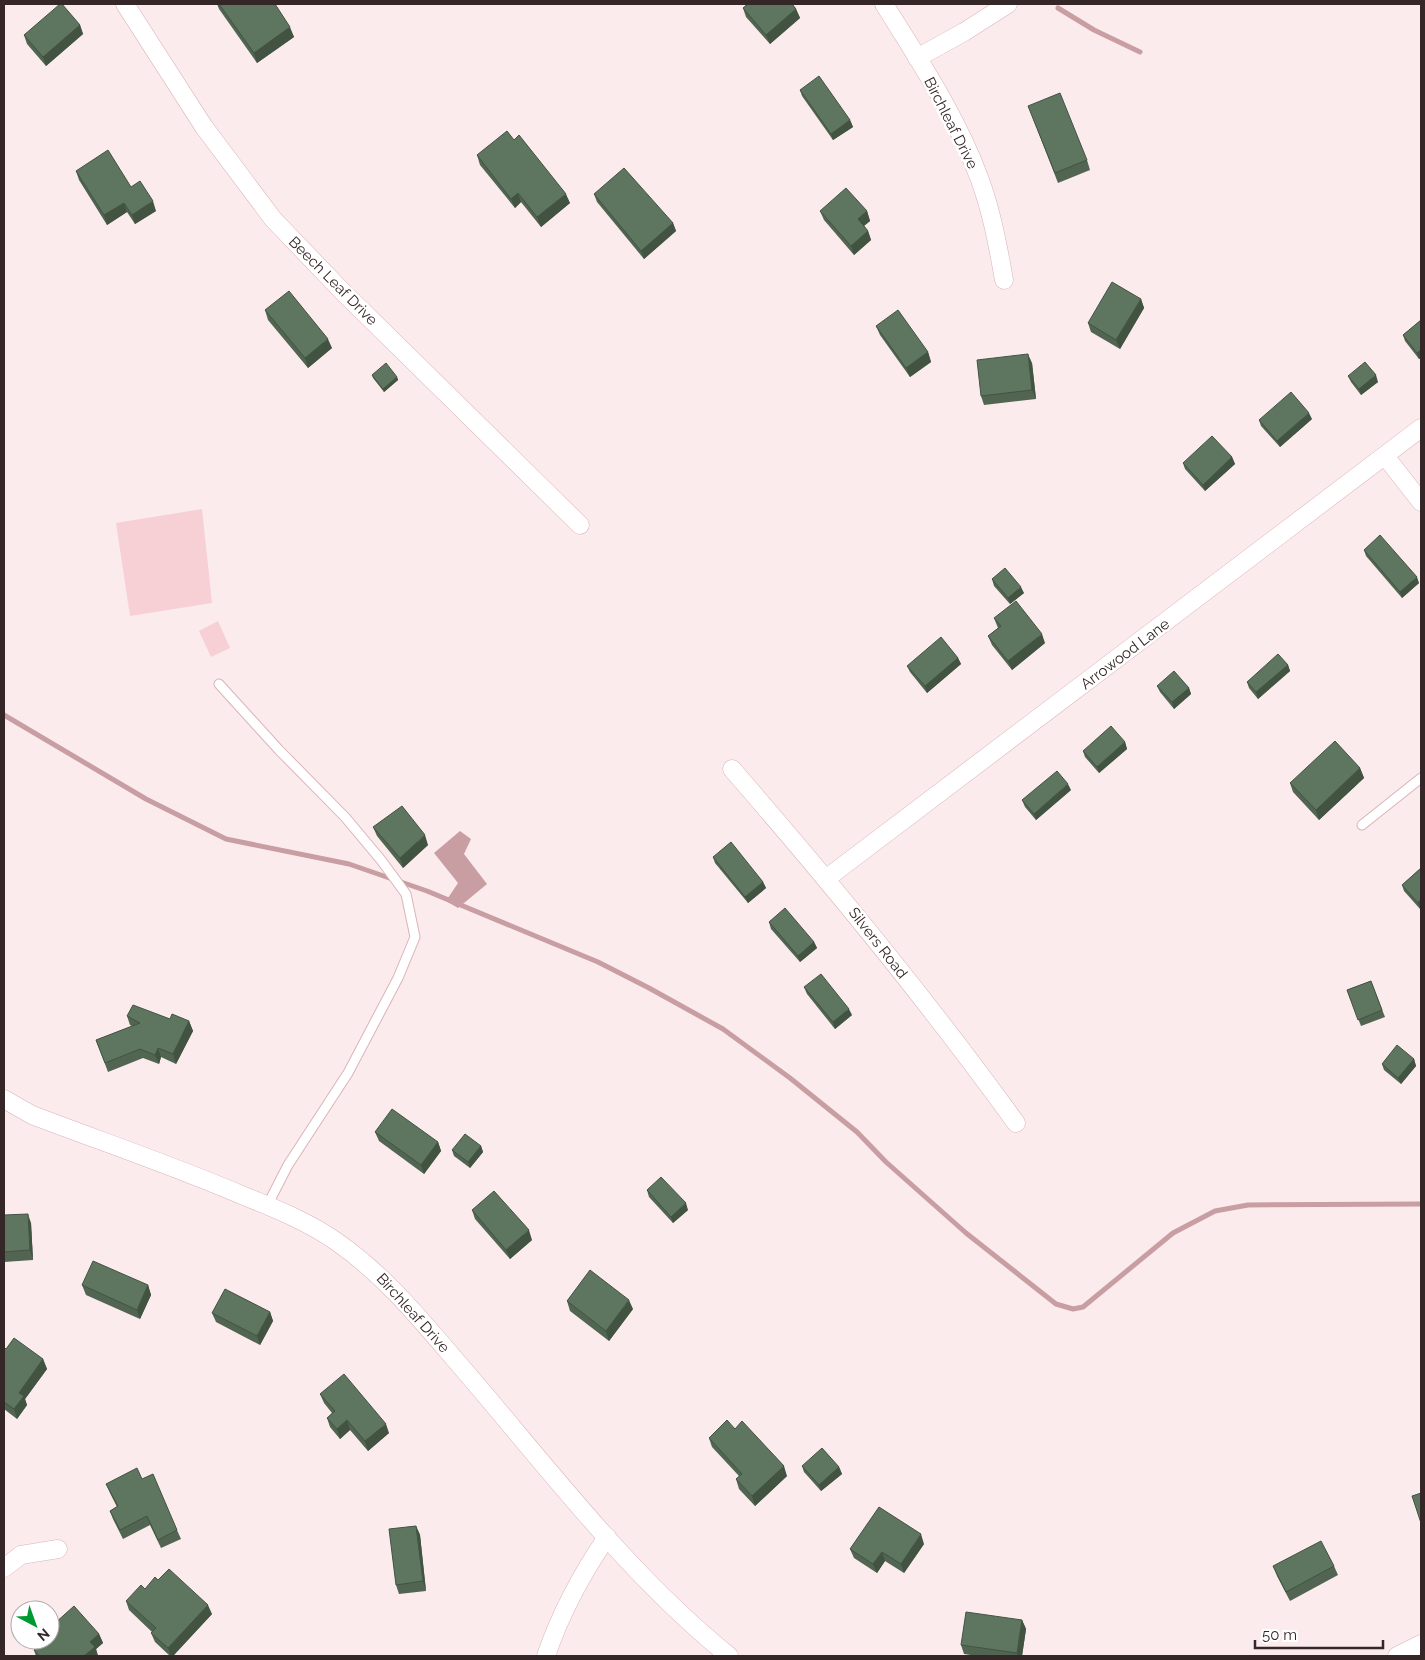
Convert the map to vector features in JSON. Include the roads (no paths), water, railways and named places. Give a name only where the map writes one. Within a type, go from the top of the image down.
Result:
[{"type":"street","name":"Beech Leaf Drive","points":[[125,4],[204,128],[273,219],[341,290],[580,525]]},
{"type":"street","name":"Birchleaf Drive","points":[[884,4],[955,122],[980,180],[997,238],[1004,280]]},
{"type":"street","points":[[917,58],[964,32],[1008,4]]},
{"type":"street","name":"Arrowood Lane","points":[[827,878],[1421,428]]},
{"type":"street","points":[[1385,456],[1421,502]]},
{"type":"street","name":"Silvers Road","points":[[732,769],[827,878],[979,1072],[1016,1123]]},
{"type":"street","name":"Birchleaf Drive","points":[[4,1099],[32,1115],[306,1222],[337,1241],[372,1268],[443,1346],[607,1537],[699,1630],[729,1656]]},
{"type":"street","points":[[546,1656],[556,1627],[580,1577],[607,1537]]},
{"type":"street","points":[[4,1568],[21,1555],[58,1549]]},
{"type":"street","points":[[1397,1656],[1421,1644]]},
{"type":"lane","points":[[219,684],[345,817],[381,860],[406,894],[415,937],[398,978],[357,1056],[288,1165],[267,1206]]},
{"type":"lane","points":[[1362,825],[1421,778]]},
{"type":"waterway","points":[[1058,8],[1094,30],[1140,52]]},
{"type":"waterway","points":[[4,715],[146,799],[226,839],[349,864],[427,891],[598,962],[723,1029],[790,1078],[857,1132],[886,1162],[966,1233],[1056,1304],[1073,1309],[1083,1307],[1173,1233],[1215,1211],[1248,1205],[1421,1204]]}]
